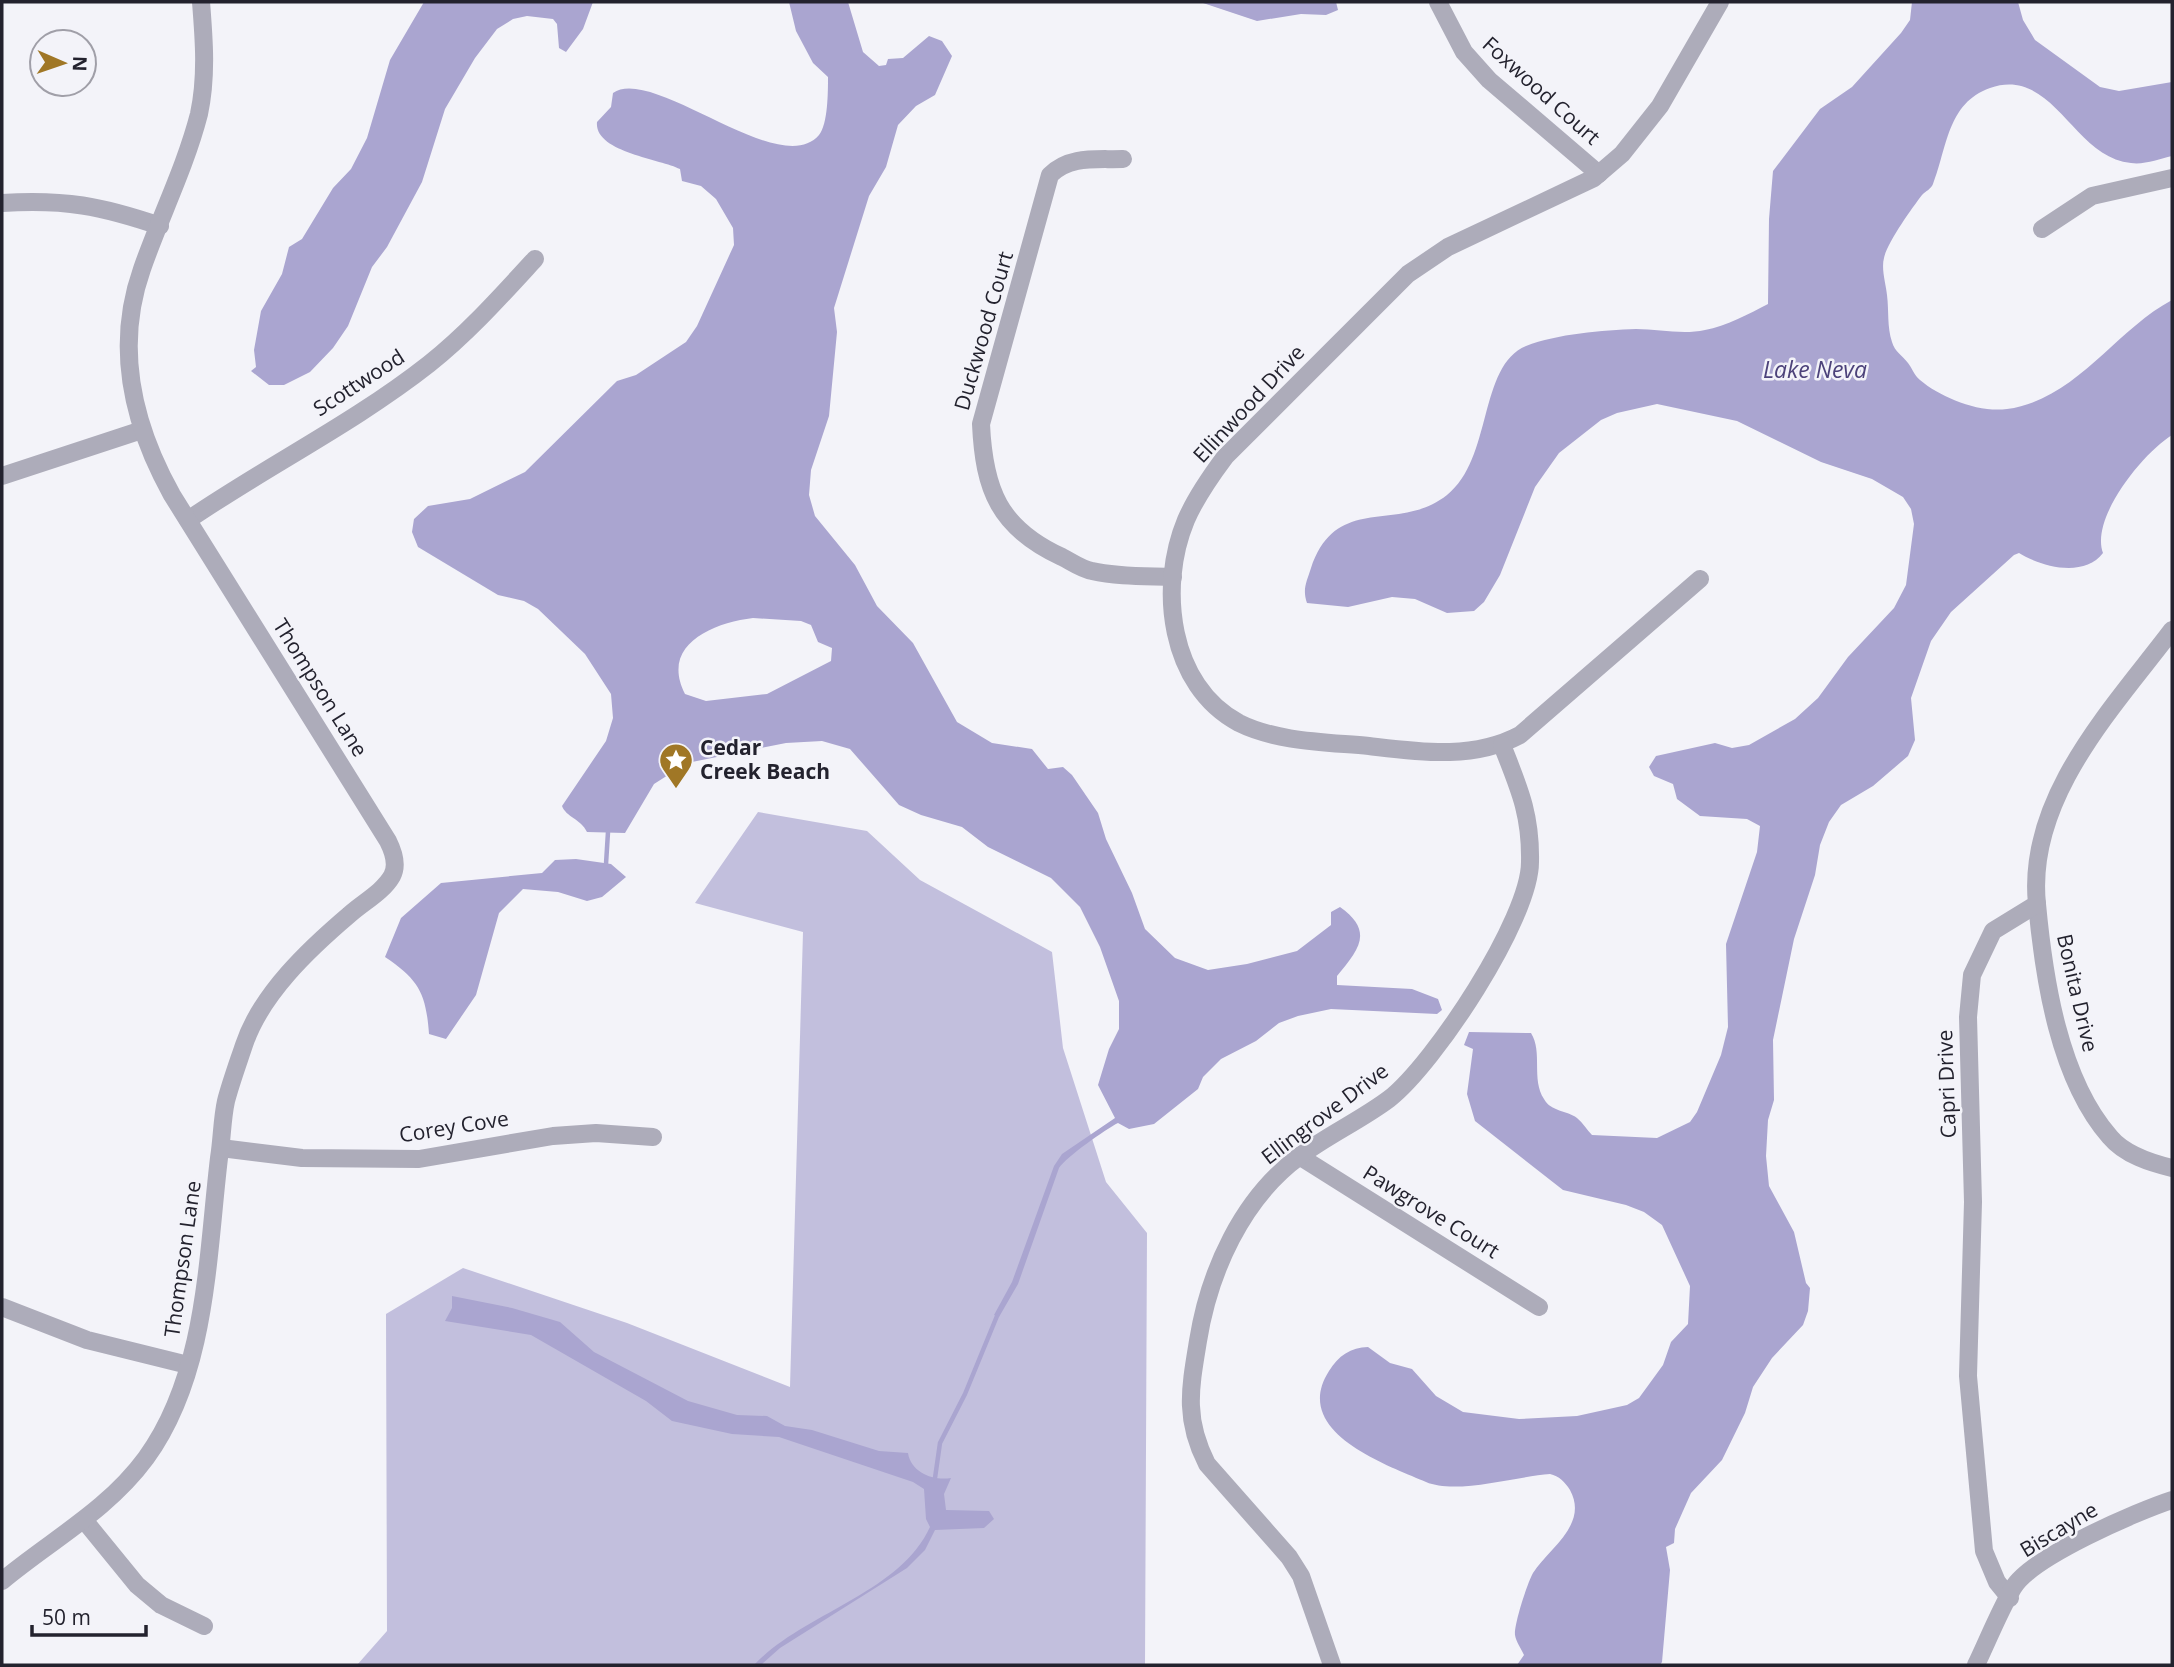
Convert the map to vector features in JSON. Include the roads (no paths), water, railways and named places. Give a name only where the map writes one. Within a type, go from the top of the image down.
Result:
[{"type":"street","name":"Thompson Lane","points":[[2,1581],[110,1500],[146,1457],[175,1406],[196,1341],[226,1102],[245,1041],[281,979],[393,875],[394,851],[153,460],[142,430],[128,367],[130,325],[141,271],[185,162],[199,111],[204,76],[201,2]]},
{"type":"street","name":"Foxwood Court","points":[[1438,2],[1464,52],[1489,80],[1599,174]]},
{"type":"street","name":"Ellinwood Drive","points":[[1700,579],[1546,715],[1502,745],[1478,751],[1420,752],[1273,735],[1238,722],[1209,699],[1185,667],[1175,636],[1173,577],[1185,522],[1203,486],[1225,457],[1408,274],[1448,247],[1599,174],[1622,154],[1660,106],[1720,2]]},
{"type":"street","name":"Duckwood Court","points":[[1123,159],[1077,160],[1060,164],[1050,175],[981,424],[982,456],[988,483],[1005,514],[1021,532],[1041,547],[1089,571],[1173,577]]},
{"type":"street","points":[[2042,229],[2092,196],[2172,178]]},
{"type":"street","points":[[2,202],[76,202],[108,208],[160,226]]},
{"type":"street","name":"Scottwood","points":[[188,520],[352,417],[429,364],[478,321],[535,260]]},
{"type":"street","points":[[2,476],[142,430]]},
{"type":"street","points":[[2037,905],[2040,853],[2051,809],[2074,761],[2172,630]]},
{"type":"street","name":"Ellingrove Drive","points":[[1332,1665],[1301,1577],[1289,1557],[1207,1464],[1192,1430],[1190,1389],[1199,1331],[1237,1225],[1279,1171],[1389,1099],[1423,1065],[1463,1011],[1515,917],[1530,863],[1527,810],[1502,745]]},
{"type":"street","name":"Bonita Drive","points":[[2037,905],[2047,981],[2057,1025],[2072,1070],[2096,1118],[2112,1139],[2128,1151],[2172,1168]]},
{"type":"street","name":"Capri Drive","points":[[2010,1598],[1997,1582],[1984,1551],[1969,1402],[1968,1315],[1973,1202],[1968,1017],[1972,975],[1993,931],[2037,905]]},
{"type":"street","name":"Corey Cove","points":[[220,1148],[302,1158],[419,1159],[553,1136],[596,1133],[653,1137]]},
{"type":"street","name":"Pawgrove Court","points":[[1299,1156],[1539,1307]]},
{"type":"street","points":[[2,1307],[87,1340],[188,1365]]},
{"type":"street","name":"Biscayne","points":[[1976,1665],[2014,1586],[2046,1560],[2104,1527],[2172,1500]]},
{"type":"street","points":[[85,1520],[137,1585],[161,1605],[204,1626]]},
{"type":"water","points":[[424,2],[593,2],[583,29],[566,52],[559,48],[557,24],[553,19],[527,16],[513,19],[497,29],[475,58],[445,109],[422,182],[387,247],[372,267],[348,326],[333,348],[310,372],[284,385],[269,385],[251,371],[256,367],[254,350],[261,311],[282,274],[289,247],[302,239],[333,188],[351,169],[367,138],[390,60]]},
{"type":"water","points":[[789,2],[848,2],[863,52],[879,66],[886,65],[888,59],[903,58],[929,36],[942,41],[952,56],[935,95],[916,106],[898,125],[886,167],[869,196],[834,308],[837,332],[829,416],[811,470],[809,495],[815,516],[855,565],[877,606],[913,643],[957,722],[992,743],[1032,749],[1048,769],[1063,767],[1072,775],[1098,813],[1106,839],[1132,893],[1145,929],[1175,958],[1208,970],[1247,964],[1297,951],[1331,925],[1331,912],[1340,907],[1357,925],[1360,941],[1337,976],[1337,985],[1412,989],[1438,999],[1442,1010],[1437,1014],[1331,1009],[1298,1016],[1279,1023],[1256,1041],[1221,1059],[1203,1077],[1198,1089],[1154,1124],[1129,1129],[1118,1123],[1096,1137],[1059,1168],[1018,1284],[999,1317],[994,1315],[1012,1282],[1054,1166],[1062,1154],[1115,1118],[1098,1085],[1109,1049],[1119,1029],[1119,1001],[1100,947],[1080,907],[1051,878],[988,847],[962,827],[921,815],[899,805],[850,749],[822,741],[786,743],[687,763],[654,784],[625,833],[587,832],[562,806],[606,741],[613,718],[611,694],[585,654],[538,609],[524,601],[498,595],[418,547],[412,532],[414,519],[428,506],[470,499],[525,472],[617,381],[636,375],[686,342],[697,326],[734,245],[733,228],[716,199],[701,186],[682,181],[680,169],[630,153],[606,141],[599,132],[597,122],[611,107],[613,93],[632,89],[657,94],[747,135],[776,144],[801,145],[819,135],[822,130],[827,108],[828,77],[813,63],[796,31]],"holes":[[[753,618],[801,621],[811,625],[818,642],[832,648],[831,661],[767,694],[706,701],[685,694],[679,677],[679,662],[694,640],[707,631]]]},
{"type":"water","points":[[1200,2],[1336,2],[1338,10],[1326,15],[1301,14],[1257,21]]},
{"type":"water","name":"Lake Neva","points":[[1912,2],[2018,2],[2023,20],[2035,40],[2100,87],[2119,91],[2172,82],[2172,156],[2136,163],[2111,157],[2094,146],[2047,101],[2031,90],[2012,85],[1990,88],[1976,95],[1965,104],[1951,128],[1932,186],[1906,217],[1884,258],[1889,331],[1895,348],[1918,378],[1938,392],[1984,409],[2007,409],[2032,403],[2054,392],[2075,378],[2151,313],[2172,300],[2172,435],[2147,456],[2111,505],[2101,539],[2103,553],[2095,561],[2085,566],[2062,568],[2019,553],[1951,612],[1931,641],[1911,698],[1915,740],[1908,756],[1873,786],[1841,805],[1829,822],[1794,939],[1773,1040],[1774,1100],[1768,1120],[1766,1156],[1769,1186],[1794,1232],[1806,1283],[1810,1288],[1808,1311],[1803,1325],[1772,1358],[1753,1387],[1745,1413],[1722,1460],[1691,1493],[1675,1529],[1674,1543],[1666,1547],[1670,1570],[1662,1662],[1660,1665],[1517,1665],[1524,1655],[1516,1640],[1515,1630],[1533,1573],[1571,1525],[1574,1503],[1568,1487],[1550,1474],[1470,1486],[1454,1487],[1426,1482],[1389,1466],[1348,1443],[1332,1428],[1322,1412],[1320,1393],[1336,1361],[1345,1353],[1368,1347],[1390,1363],[1412,1369],[1436,1396],[1463,1412],[1519,1419],[1577,1416],[1627,1405],[1639,1398],[1663,1365],[1671,1342],[1688,1324],[1690,1286],[1662,1225],[1644,1212],[1626,1205],[1563,1190],[1475,1121],[1467,1094],[1473,1049],[1464,1045],[1469,1032],[1531,1033],[1536,1049],[1538,1083],[1544,1099],[1555,1109],[1577,1118],[1592,1135],[1657,1138],[1690,1122],[1697,1112],[1721,1055],[1728,1027],[1726,944],[1757,852],[1760,826],[1747,819],[1700,816],[1677,799],[1673,784],[1654,776],[1649,767],[1656,756],[1715,743],[1732,748],[1749,745],[1795,719],[1818,698],[1848,657],[1894,608],[1906,585],[1914,524],[1911,509],[1903,497],[1872,479],[1821,462],[1737,421],[1657,404],[1617,413],[1601,420],[1559,453],[1535,487],[1500,575],[1484,602],[1474,611],[1447,613],[1415,599],[1392,597],[1348,607],[1307,603],[1306,585],[1322,545],[1336,530],[1353,522],[1428,506],[1447,495],[1462,479],[1480,437],[1500,373],[1511,357],[1526,346],[1552,338],[1595,332],[1636,329],[1679,332],[1705,330],[1729,323],[1768,304],[1769,219],[1773,171],[1820,109],[1852,87],[1901,33],[1910,20]]},
{"type":"water","points":[[576,859],[611,864],[626,877],[602,897],[587,901],[558,892],[523,889],[499,913],[476,995],[446,1039],[429,1034],[426,1008],[419,989],[406,973],[385,957],[401,918],[441,883],[542,873],[555,860]]},
{"type":"water","points":[[452,1296],[512,1308],[560,1322],[594,1352],[688,1401],[737,1415],[767,1416],[785,1426],[812,1430],[879,1451],[908,1453],[914,1466],[924,1474],[951,1478],[944,1494],[946,1510],[989,1511],[994,1519],[984,1528],[935,1530],[925,1550],[907,1568],[780,1648],[761,1665],[754,1665],[798,1631],[874,1586],[896,1570],[916,1550],[930,1527],[926,1519],[924,1489],[913,1482],[779,1437],[732,1434],[672,1421],[646,1401],[531,1335],[445,1321],[452,1308]]},
{"type":"waterway","points":[[606,864],[608,832]]},
{"type":"waterway","points":[[935,1478],[940,1443],[965,1394],[997,1316]]},
{"type":"place","name":"Cedar Creek Beach","points":[[676,790]]}]
